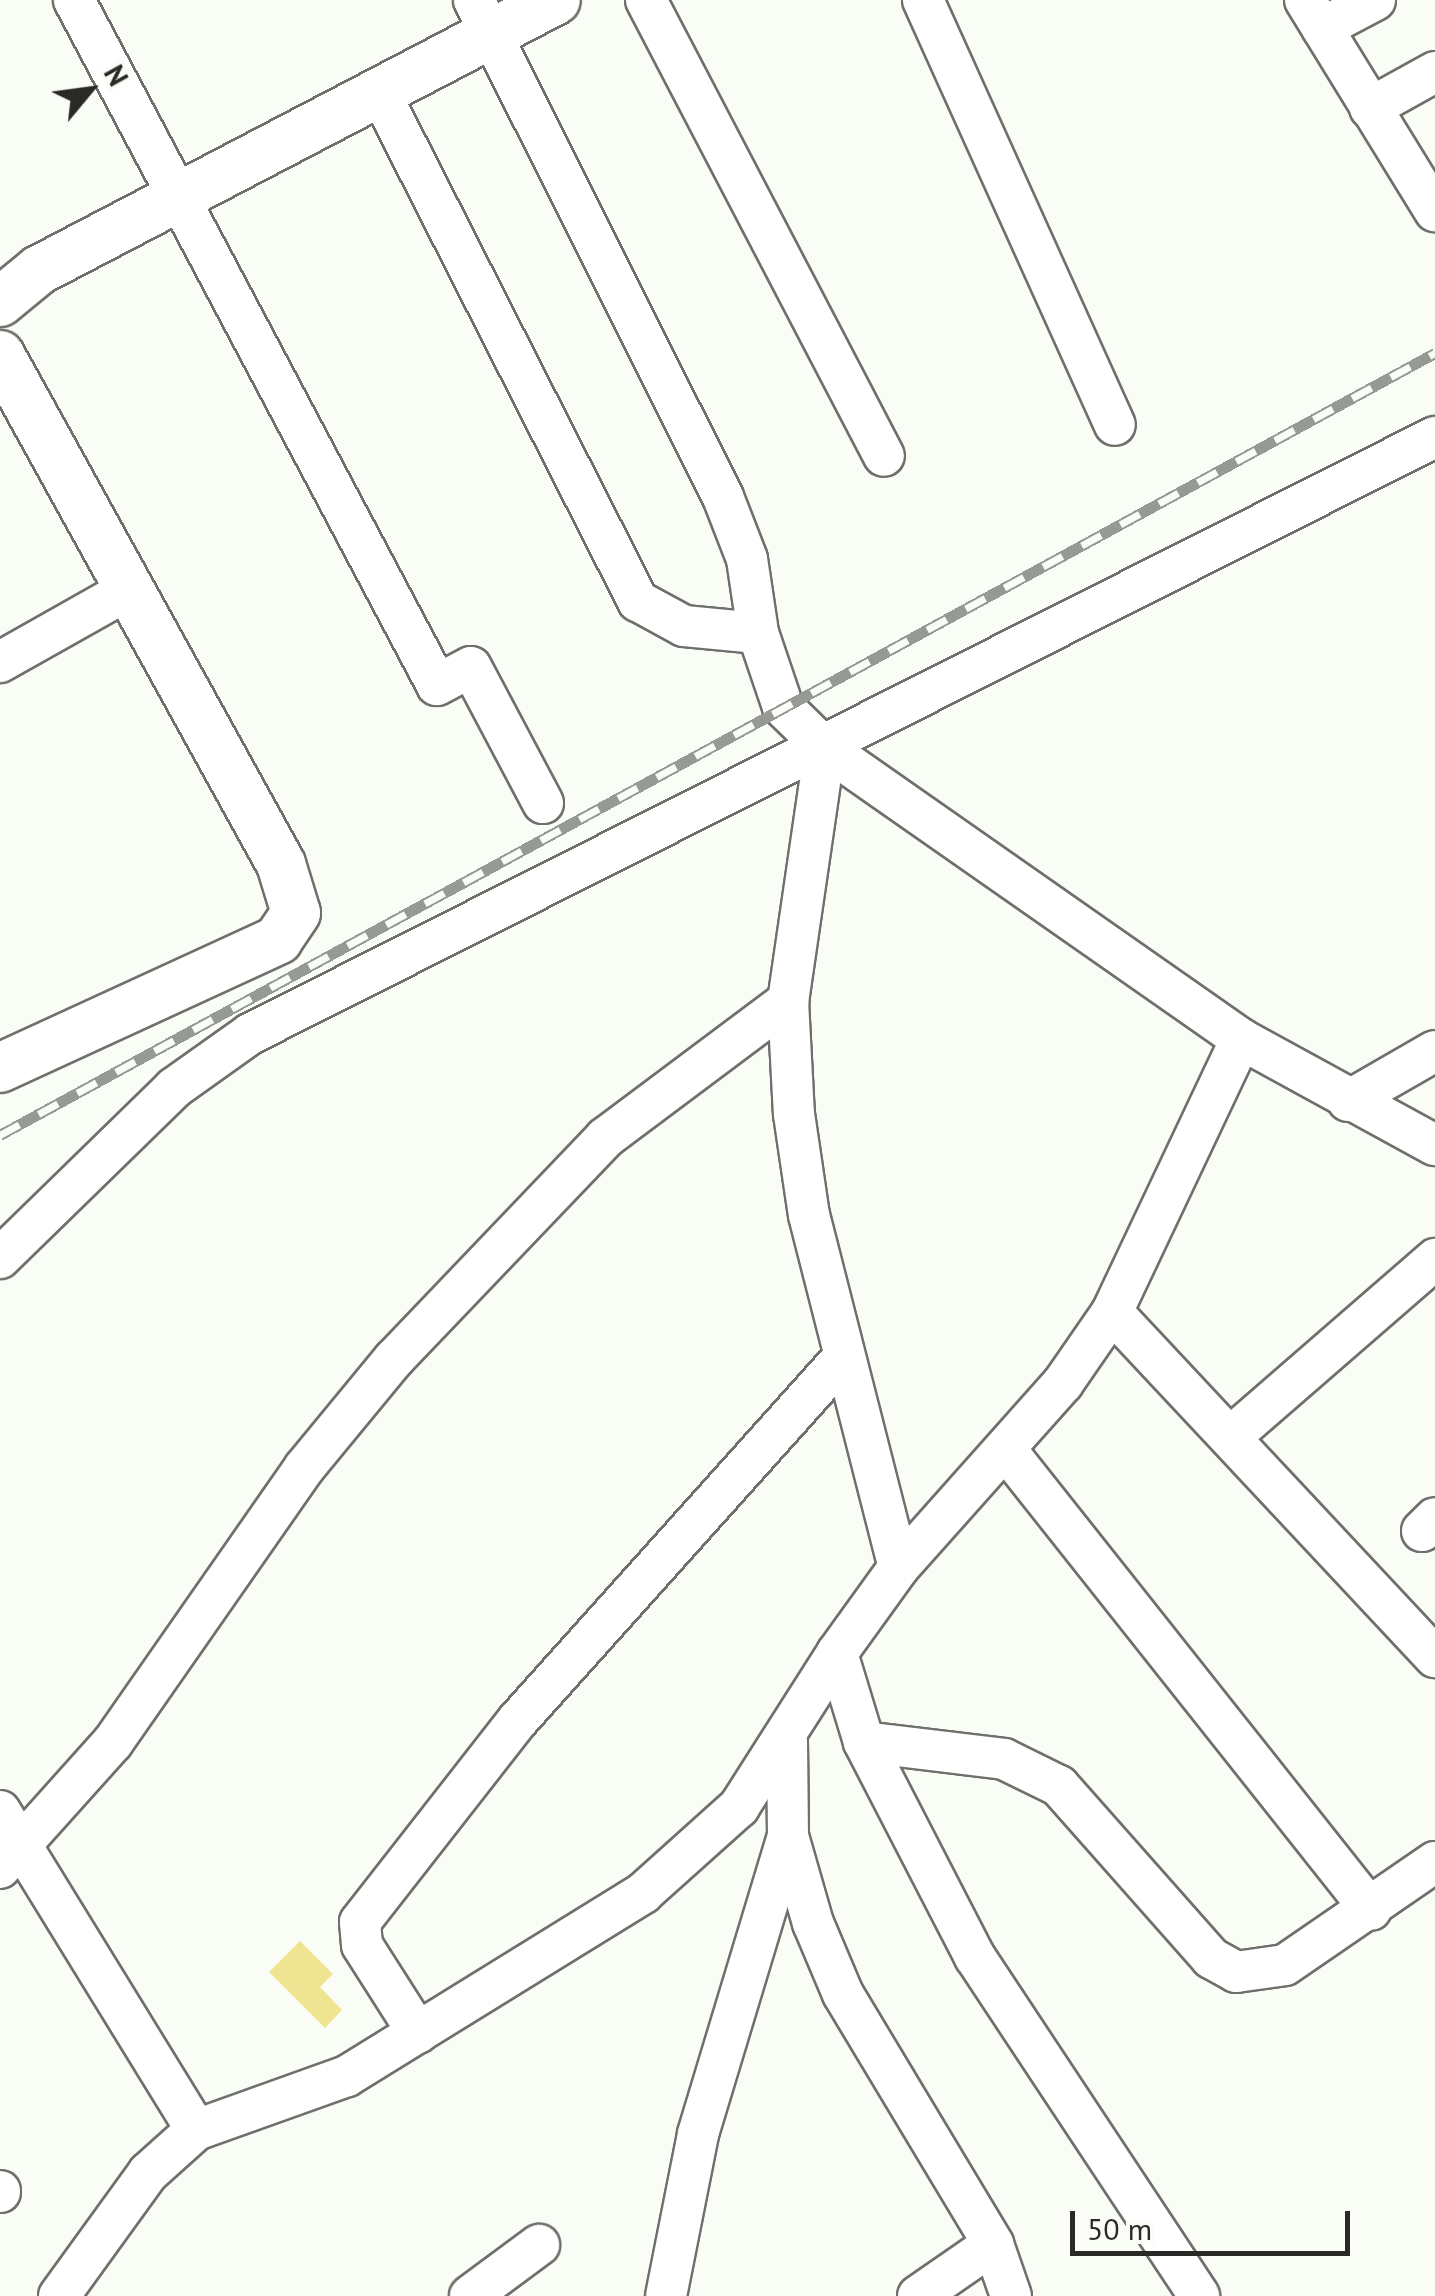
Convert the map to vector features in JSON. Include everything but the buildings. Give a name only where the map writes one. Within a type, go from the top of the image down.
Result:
[{"type":"street","points":[[74,0],[175,200],[437,685],[471,667],[543,803]]},
{"type":"street","points":[[0,302],[39,270],[380,93],[482,17],[556,0]]},
{"type":"street","points":[[646,0],[884,456]]},
{"type":"street","points":[[923,0],[1115,425]]},
{"type":"street","points":[[1375,0],[1314,14],[1435,211]]},
{"type":"street","points":[[482,17],[724,497],[747,559],[758,633],[783,707],[825,748],[1241,1039],[1435,1145]]},
{"type":"street","points":[[1370,108],[1435,72]]},
{"type":"street","points":[[380,93],[622,579],[658,617],[758,633]]},
{"type":"street","points":[[0,354],[124,592],[281,864],[296,913],[278,940],[0,1068]]},
{"type":"street","points":[[0,1258],[174,1088],[250,1034],[825,748],[1435,436]]},
{"type":"street","points":[[0,662],[124,592]]},
{"type":"street","points":[[825,748],[788,1000],[809,1215],[899,1567]]},
{"type":"street","points":[[14,1856],[113,1742],[262,1524],[394,1359],[605,1138],[788,1000]]},
{"type":"street","points":[[60,2296],[148,2173],[196,2130],[347,2076],[643,1893],[739,1808],[786,1741],[837,1653],[899,1567],[1006,1450],[1112,1312],[1241,1039]]},
{"type":"street","points":[[1348,1100],[1435,1051]]},
{"type":"street","points":[[1234,1434],[1435,1259]]},
{"type":"street","points":[[1112,1312],[1234,1434],[1435,1657]]},
{"type":"street","points":[[418,2033],[362,1945],[368,1909],[518,1720],[843,1358]]},
{"type":"street","points":[[1006,1450],[1372,1910]]},
{"type":"street","points":[[837,1653],[864,1742],[975,1957],[1199,2296]]},
{"type":"street","points":[[786,1741],[788,1836],[843,1994],[993,2244],[1011,2296]]},
{"type":"street","points":[[864,1742],[1004,1759],[1059,1786],[1211,1958],[1236,1972],[1286,1965],[1372,1910],[1435,1862]]},
{"type":"street","points":[[0,1811],[14,1856],[196,2130]]},
{"type":"street","points":[[666,2296],[698,2134],[788,1836]]},
{"type":"street","points":[[918,2296],[993,2244]]},
{"type":"street","points":[[470,2296],[540,2245]]},
{"type":"railway","points":[[0,1135],[1435,353]]}]
